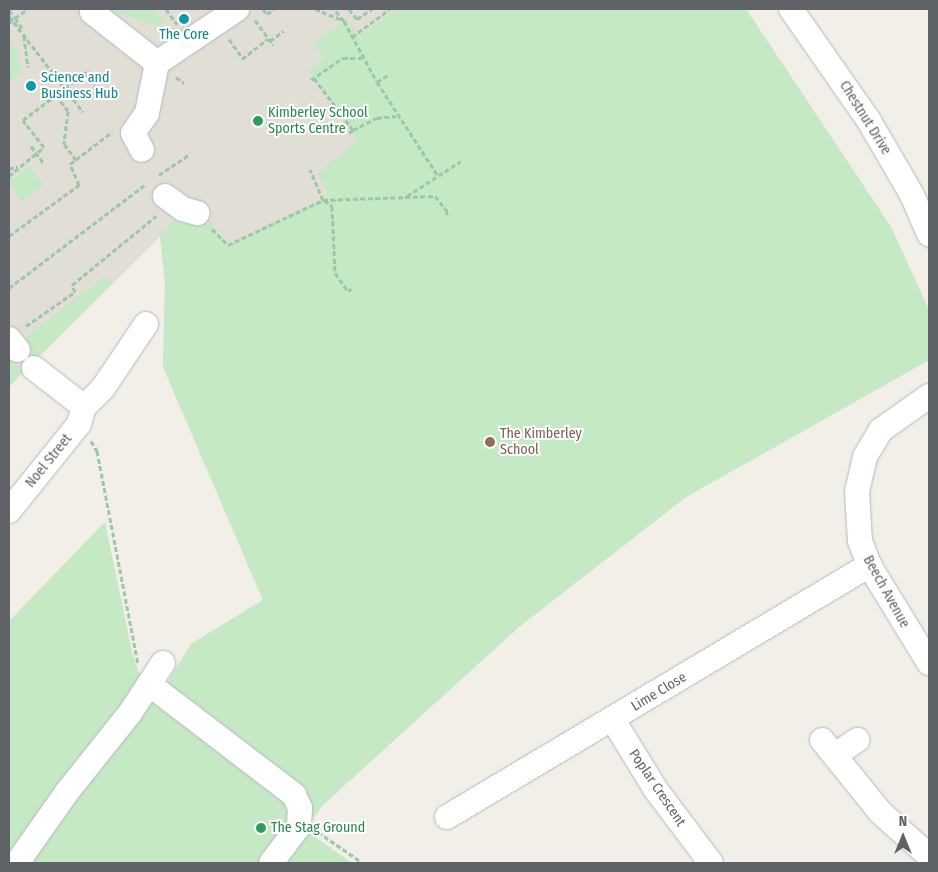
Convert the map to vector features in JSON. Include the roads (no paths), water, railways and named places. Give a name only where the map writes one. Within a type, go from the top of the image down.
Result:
[{"type":"street","name":"Chestnut Drive","points":[[791,9],[870,121],[912,196],[929,234]]},
{"type":"street","points":[[92,12],[157,63]]},
{"type":"street","points":[[137,141],[147,113],[157,63],[245,12]]},
{"type":"street","points":[[161,189],[197,213]]},
{"type":"street","name":"Noel Street","points":[[9,511],[103,388],[146,324]]},
{"type":"street","points":[[34,368],[81,415]]},
{"type":"street","name":"Beech Avenue","points":[[929,396],[881,430],[865,457],[857,491],[860,541],[869,565],[929,663]]},
{"type":"street","name":"Lime Close","points":[[447,817],[613,720],[869,565]]},
{"type":"street","points":[[17,863],[163,663]]},
{"type":"street","points":[[149,684],[236,754],[294,795],[301,817],[271,863]]},
{"type":"street","name":"Poplar Crescent","points":[[613,720],[701,860]]},
{"type":"street","points":[[857,740],[829,748],[880,812],[929,856]]},
{"type":"place","name":"The Core","points":[[184,19]]},
{"type":"place","name":"Science and Business Hub","points":[[31,86]]},
{"type":"place","name":"Kimberley School Sports Centre","points":[[258,121]]},
{"type":"place","name":"The Kimberley School","points":[[490,442]]},
{"type":"place","name":"The Stag Ground","points":[[261,828]]}]
